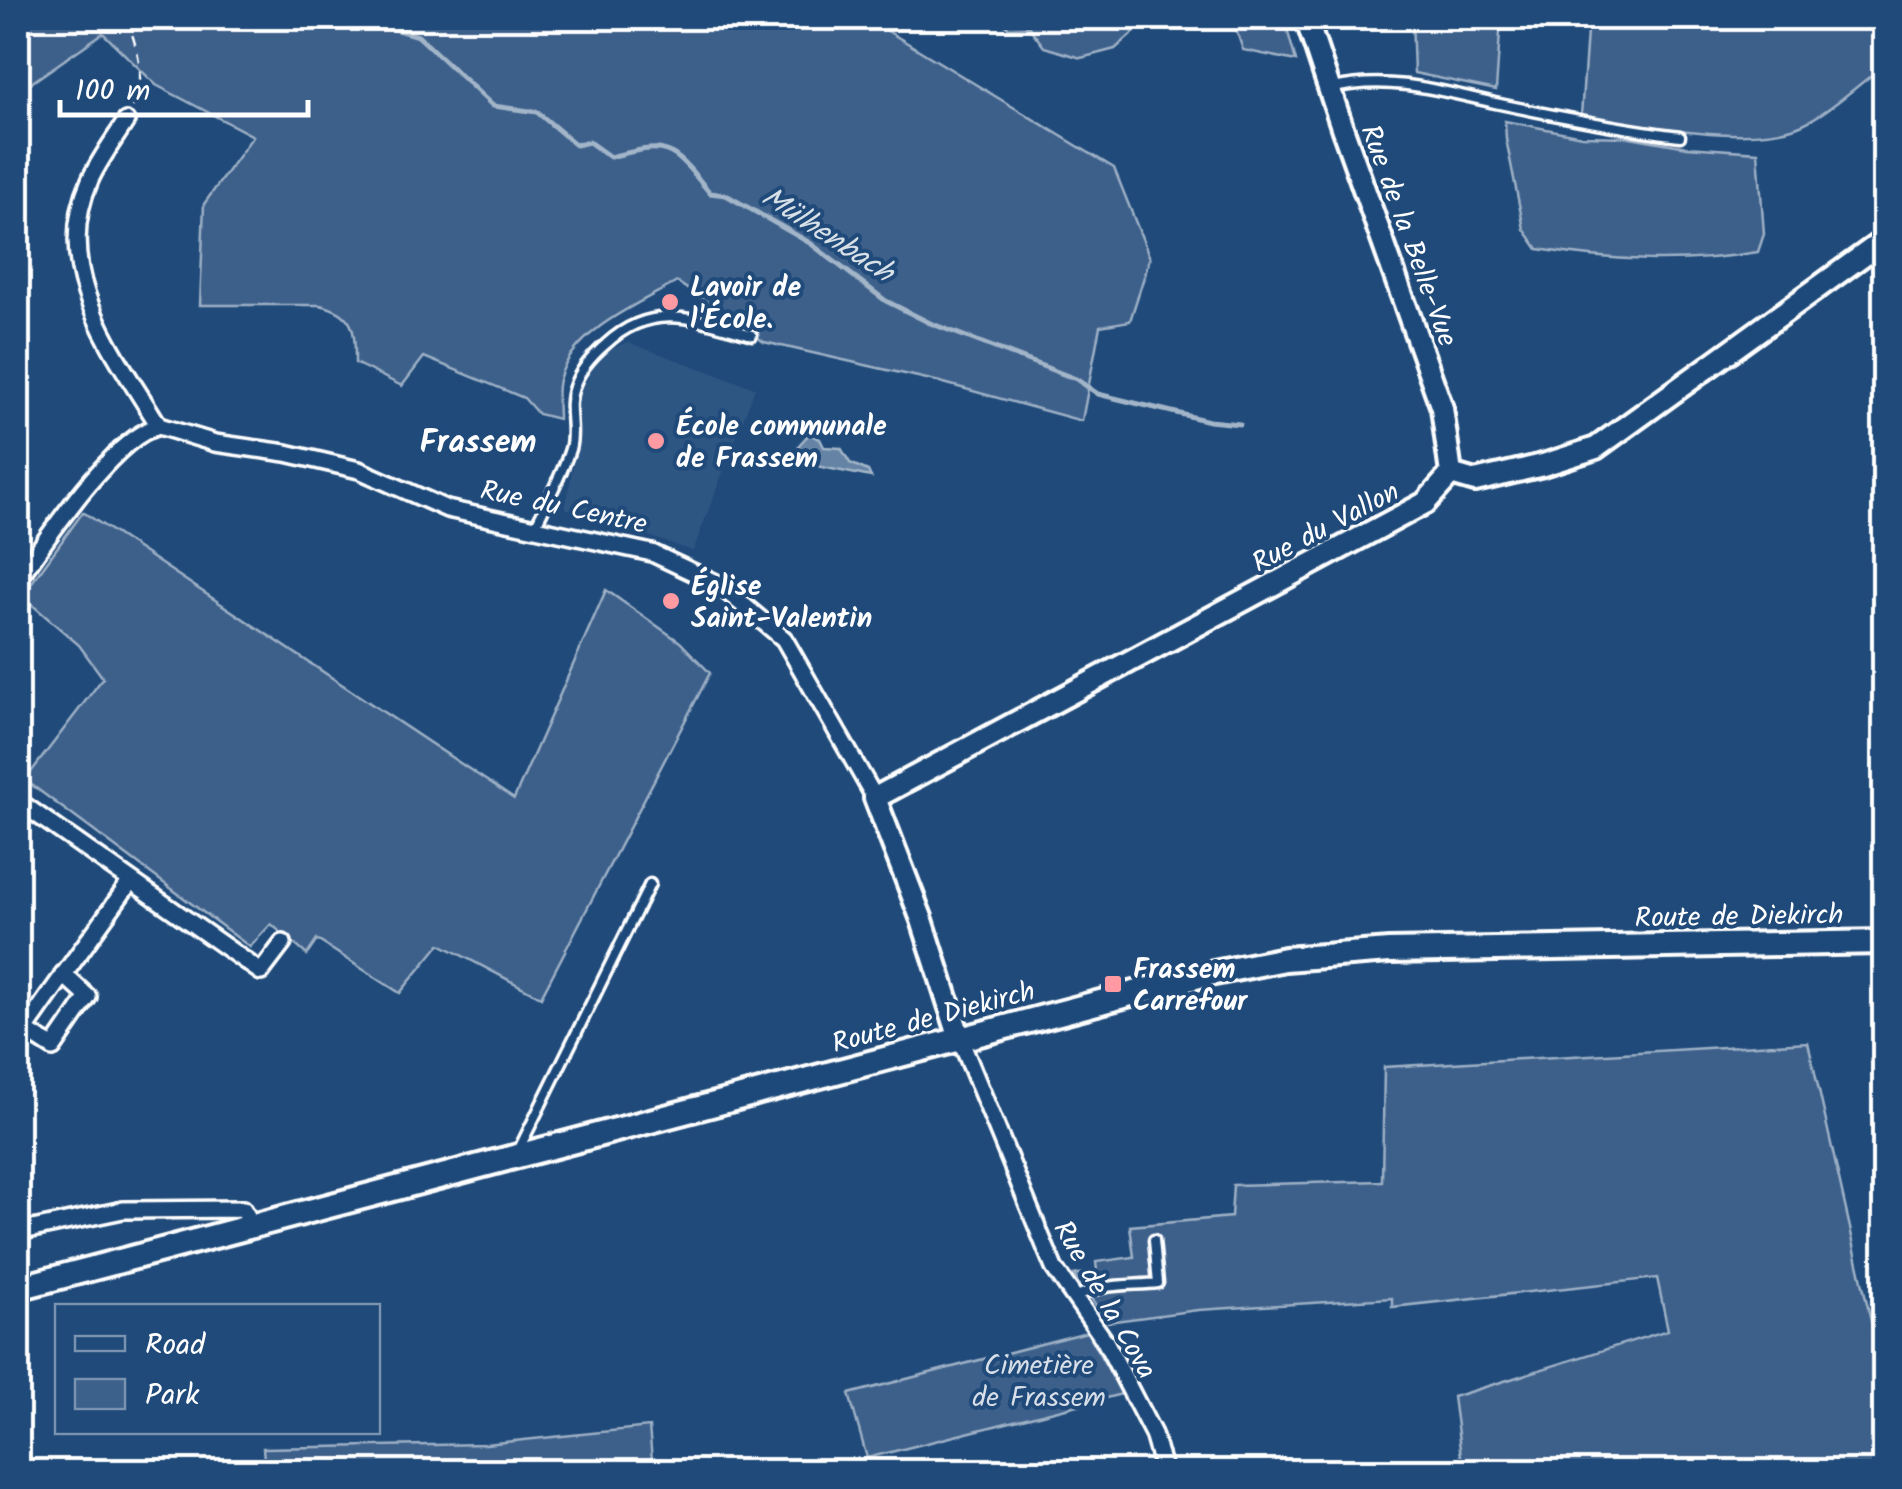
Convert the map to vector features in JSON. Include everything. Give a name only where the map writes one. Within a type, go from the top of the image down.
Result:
[{"type":"main road","name":"Route de Diekirch","points":[[18,1288],[1199,976],[1285,959],[1388,951],[1884,942]]},
{"type":"street","name":"Rue de la Belle-Vue","points":[[1306,18],[1442,408],[1451,474]]},
{"type":"street","points":[[18,579],[67,511],[128,442],[144,430],[159,426],[92,314],[78,270],[75,241],[90,179],[126,121]]},
{"type":"street","points":[[1451,474],[1474,481],[1596,448],[1884,240]]},
{"type":"street","name":"Rue du Centre","points":[[159,426],[215,444],[286,453],[358,470],[431,504],[652,552],[718,584],[784,639],[875,798],[922,920],[960,1040]]},
{"type":"street","name":"Rue du Vallon","points":[[875,798],[1425,503],[1451,474]]},
{"type":"street","points":[[18,801],[262,972],[283,943]]},
{"type":"street","points":[[63,974],[88,997],[53,1048],[24,1030],[63,974],[77,959],[130,882]]},
{"type":"street","name":"Rue de la Cova","points":[[960,1040],[1046,1250],[1105,1341],[1145,1418],[1164,1472]]},
{"type":"street","points":[[18,1232],[123,1210],[243,1208],[253,1226]]},
{"type":"lane","points":[[1329,89],[1363,81],[1399,83],[1608,127],[1680,136]]},
{"type":"lane","points":[[535,527],[572,442],[568,416],[572,391],[580,373],[613,337],[626,328],[665,316],[752,335]]},
{"type":"lane","points":[[515,1158],[650,884]]},
{"type":"lane","points":[[1075,1298],[1100,1288],[1158,1283],[1154,1240]]},
{"type":"path","points":[[126,121],[140,93],[138,48],[127,18]]},
{"type":"shaded area","name":"École communale de Frassem","points":[[627,342],[755,388],[693,551],[565,508],[575,457],[580,393],[608,351]]},
{"type":"shaded area","points":[[809,434],[820,439],[824,447],[841,448],[850,463],[868,471],[871,477],[797,462],[799,445]]},
{"type":"green space","points":[[18,18],[866,18],[1114,168],[1150,258],[1130,321],[1100,326],[1082,421],[940,382],[764,342],[677,282],[608,321],[578,347],[559,380],[558,419],[538,414],[524,398],[424,357],[402,386],[355,363],[351,325],[332,308],[200,305],[204,204],[253,136],[156,85],[103,33],[18,92]]},
{"type":"green space","points":[[999,18],[1128,18],[1140,27],[1115,49],[1081,58],[1044,47],[1029,27],[1009,28]]},
{"type":"green space","points":[[1232,18],[1284,18],[1296,61],[1243,50]]},
{"type":"green space","points":[[1412,18],[1501,18],[1496,90],[1414,73]]},
{"type":"green space","points":[[1588,18],[1884,18],[1884,66],[1814,118],[1781,131],[1694,132],[1581,116]]},
{"type":"green space","points":[[1505,121],[1582,136],[1630,137],[1687,147],[1758,152],[1764,234],[1758,252],[1648,260],[1538,249],[1524,229]]},
{"type":"green space","points":[[83,512],[514,799],[606,590],[680,642],[710,673],[541,997],[440,944],[400,993],[317,940],[307,955],[271,924],[250,947],[25,780],[103,678],[79,645],[22,596]]},
{"type":"green space","points":[[1808,1042],[1876,1343],[1884,1341],[1884,1471],[1463,1471],[1453,1397],[1668,1330],[1657,1278],[1392,1307],[1392,1298],[1198,1310],[1108,1322],[1074,1275],[1097,1271],[1096,1262],[1134,1257],[1130,1226],[1231,1217],[1233,1185],[1382,1181],[1384,1067]]},
{"type":"green space","name":"Cimetière de Frassem","points":[[1087,1332],[1122,1394],[867,1458],[849,1394]]},
{"type":"green space","points":[[649,1427],[653,1471],[265,1471],[263,1448],[486,1444]]},
{"type":"waterway","name":"Mülhenbach","points":[[386,18],[387,27],[418,36],[493,106],[537,112],[576,145],[589,142],[610,157],[645,149],[668,151],[710,193],[726,195],[810,243],[886,301],[930,323],[1076,379],[1098,394],[1209,421],[1240,424]]},
{"type":"place","name":"Lavoir de l'École.","points":[[670,302]]},
{"type":"place","name":"École communale de Frassem","points":[[656,441]]},
{"type":"place","name":"Église Saint-Valentin","points":[[671,601]]},
{"type":"place","name":"Frassem Carrefour","points":[[1113,984]]},
{"type":"district","name":"Frassem","points":[[478,441]]}]
